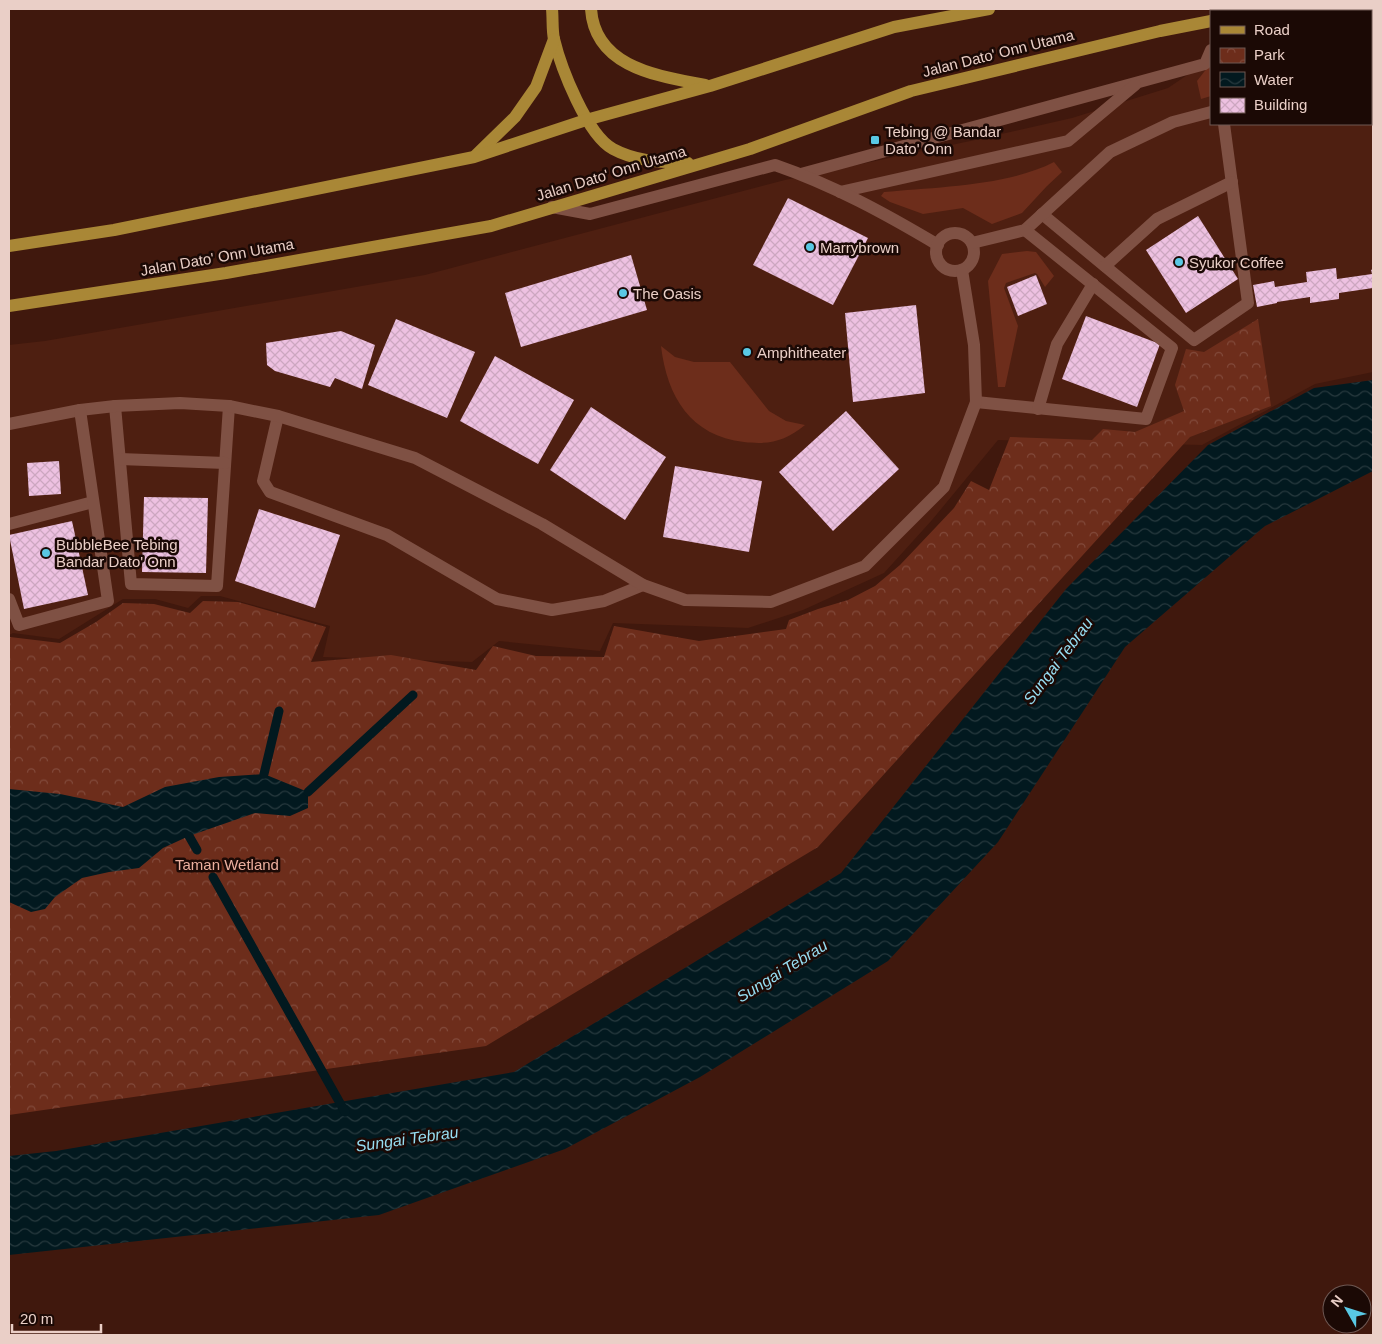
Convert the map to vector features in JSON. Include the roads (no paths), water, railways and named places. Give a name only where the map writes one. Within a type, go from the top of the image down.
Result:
[{"type":"main road","points":[[552,9],[554,39],[570,85],[586,120],[596,135],[612,148],[650,162],[699,164]]},
{"type":"main road","points":[[591,9],[597,36],[614,55],[638,69],[668,78],[710,86]]},
{"type":"main road","points":[[9,246],[114,230],[474,157],[586,120],[710,86],[894,27],[989,9]]},
{"type":"main road","name":"Jalan Dato' Onn Utama","points":[[9,306],[226,273],[490,226],[750,149],[911,91],[1160,30],[1210,22]]},
{"type":"main road","points":[[474,157],[515,117],[536,87],[554,39]]},
{"type":"street","points":[[800,174],[1205,64],[1210,52]]},
{"type":"street","points":[[840,192],[1068,141],[1139,82]]},
{"type":"street","points":[[972,242],[1025,230],[1110,152],[1173,122],[1210,112]]},
{"type":"street","points":[[1042,214],[1194,340],[1248,303],[1224,125]]},
{"type":"street","points":[[552,207],[590,214],[775,165],[800,174],[884,213],[938,244]]},
{"type":"street","points":[[1105,266],[1157,219],[1232,182]]},
{"type":"street","points":[[976,402],[1146,419],[1172,348],[1025,230]]},
{"type":"street","points":[[958,233],[968,238],[972,242],[974,249],[972,262],[956,272],[944,268],[937,257],[938,244],[946,236],[958,233]]},
{"type":"street","points":[[9,424],[80,410],[115,406],[180,403],[229,406],[278,416],[415,458],[542,524],[643,585],[685,600],[771,602],[865,566],[944,488],[976,402],[974,345],[962,270]]},
{"type":"street","points":[[1038,408],[1058,344],[1093,284]]},
{"type":"street","points":[[115,406],[131,584],[217,586],[229,406]]},
{"type":"street","points":[[9,599],[19,625],[108,601],[80,410]]},
{"type":"street","points":[[278,416],[263,481],[270,492],[387,535],[497,599],[552,610],[604,601],[643,585]]},
{"type":"street","points":[[120,459],[225,463]]},
{"type":"street","points":[[9,524],[94,502]]},
{"type":"water","name":"Sungai Tebrau","points":[[1373,380],[1373,471],[1265,526],[1125,647],[998,842],[888,961],[700,1077],[565,1149],[379,1215],[9,1255],[9,1156],[56,1151],[514,1072],[841,873],[1066,589],[1208,445],[1314,388]]},
{"type":"water","points":[[264,774],[308,792],[308,808],[290,816],[255,813],[189,836],[163,848],[139,868],[82,878],[55,897],[45,909],[31,912],[9,902],[9,789],[60,794],[123,807],[165,787],[219,777]]},
{"type":"waterway","points":[[308,792],[413,695]]},
{"type":"waterway","points":[[264,774],[279,711]]},
{"type":"waterway","points":[[189,836],[197,850]]},
{"type":"waterway","points":[[213,877],[345,1112]]},
{"type":"place","name":"Tebing @ Bandar Dato' Onn","points":[[875,140]]},
{"type":"place","name":"Marrybrown","points":[[810,247]]},
{"type":"place","name":"Syukor Coffee","points":[[1179,262]]},
{"type":"place","name":"The Oasis","points":[[623,293]]},
{"type":"place","name":"Amphitheater","points":[[747,352]]},
{"type":"place","name":"BubbleBee Tebing Bandar Dato' Onn","points":[[46,553]]},
{"type":"park label","name":"Taman Wetland","points":[[227,864]]}]
